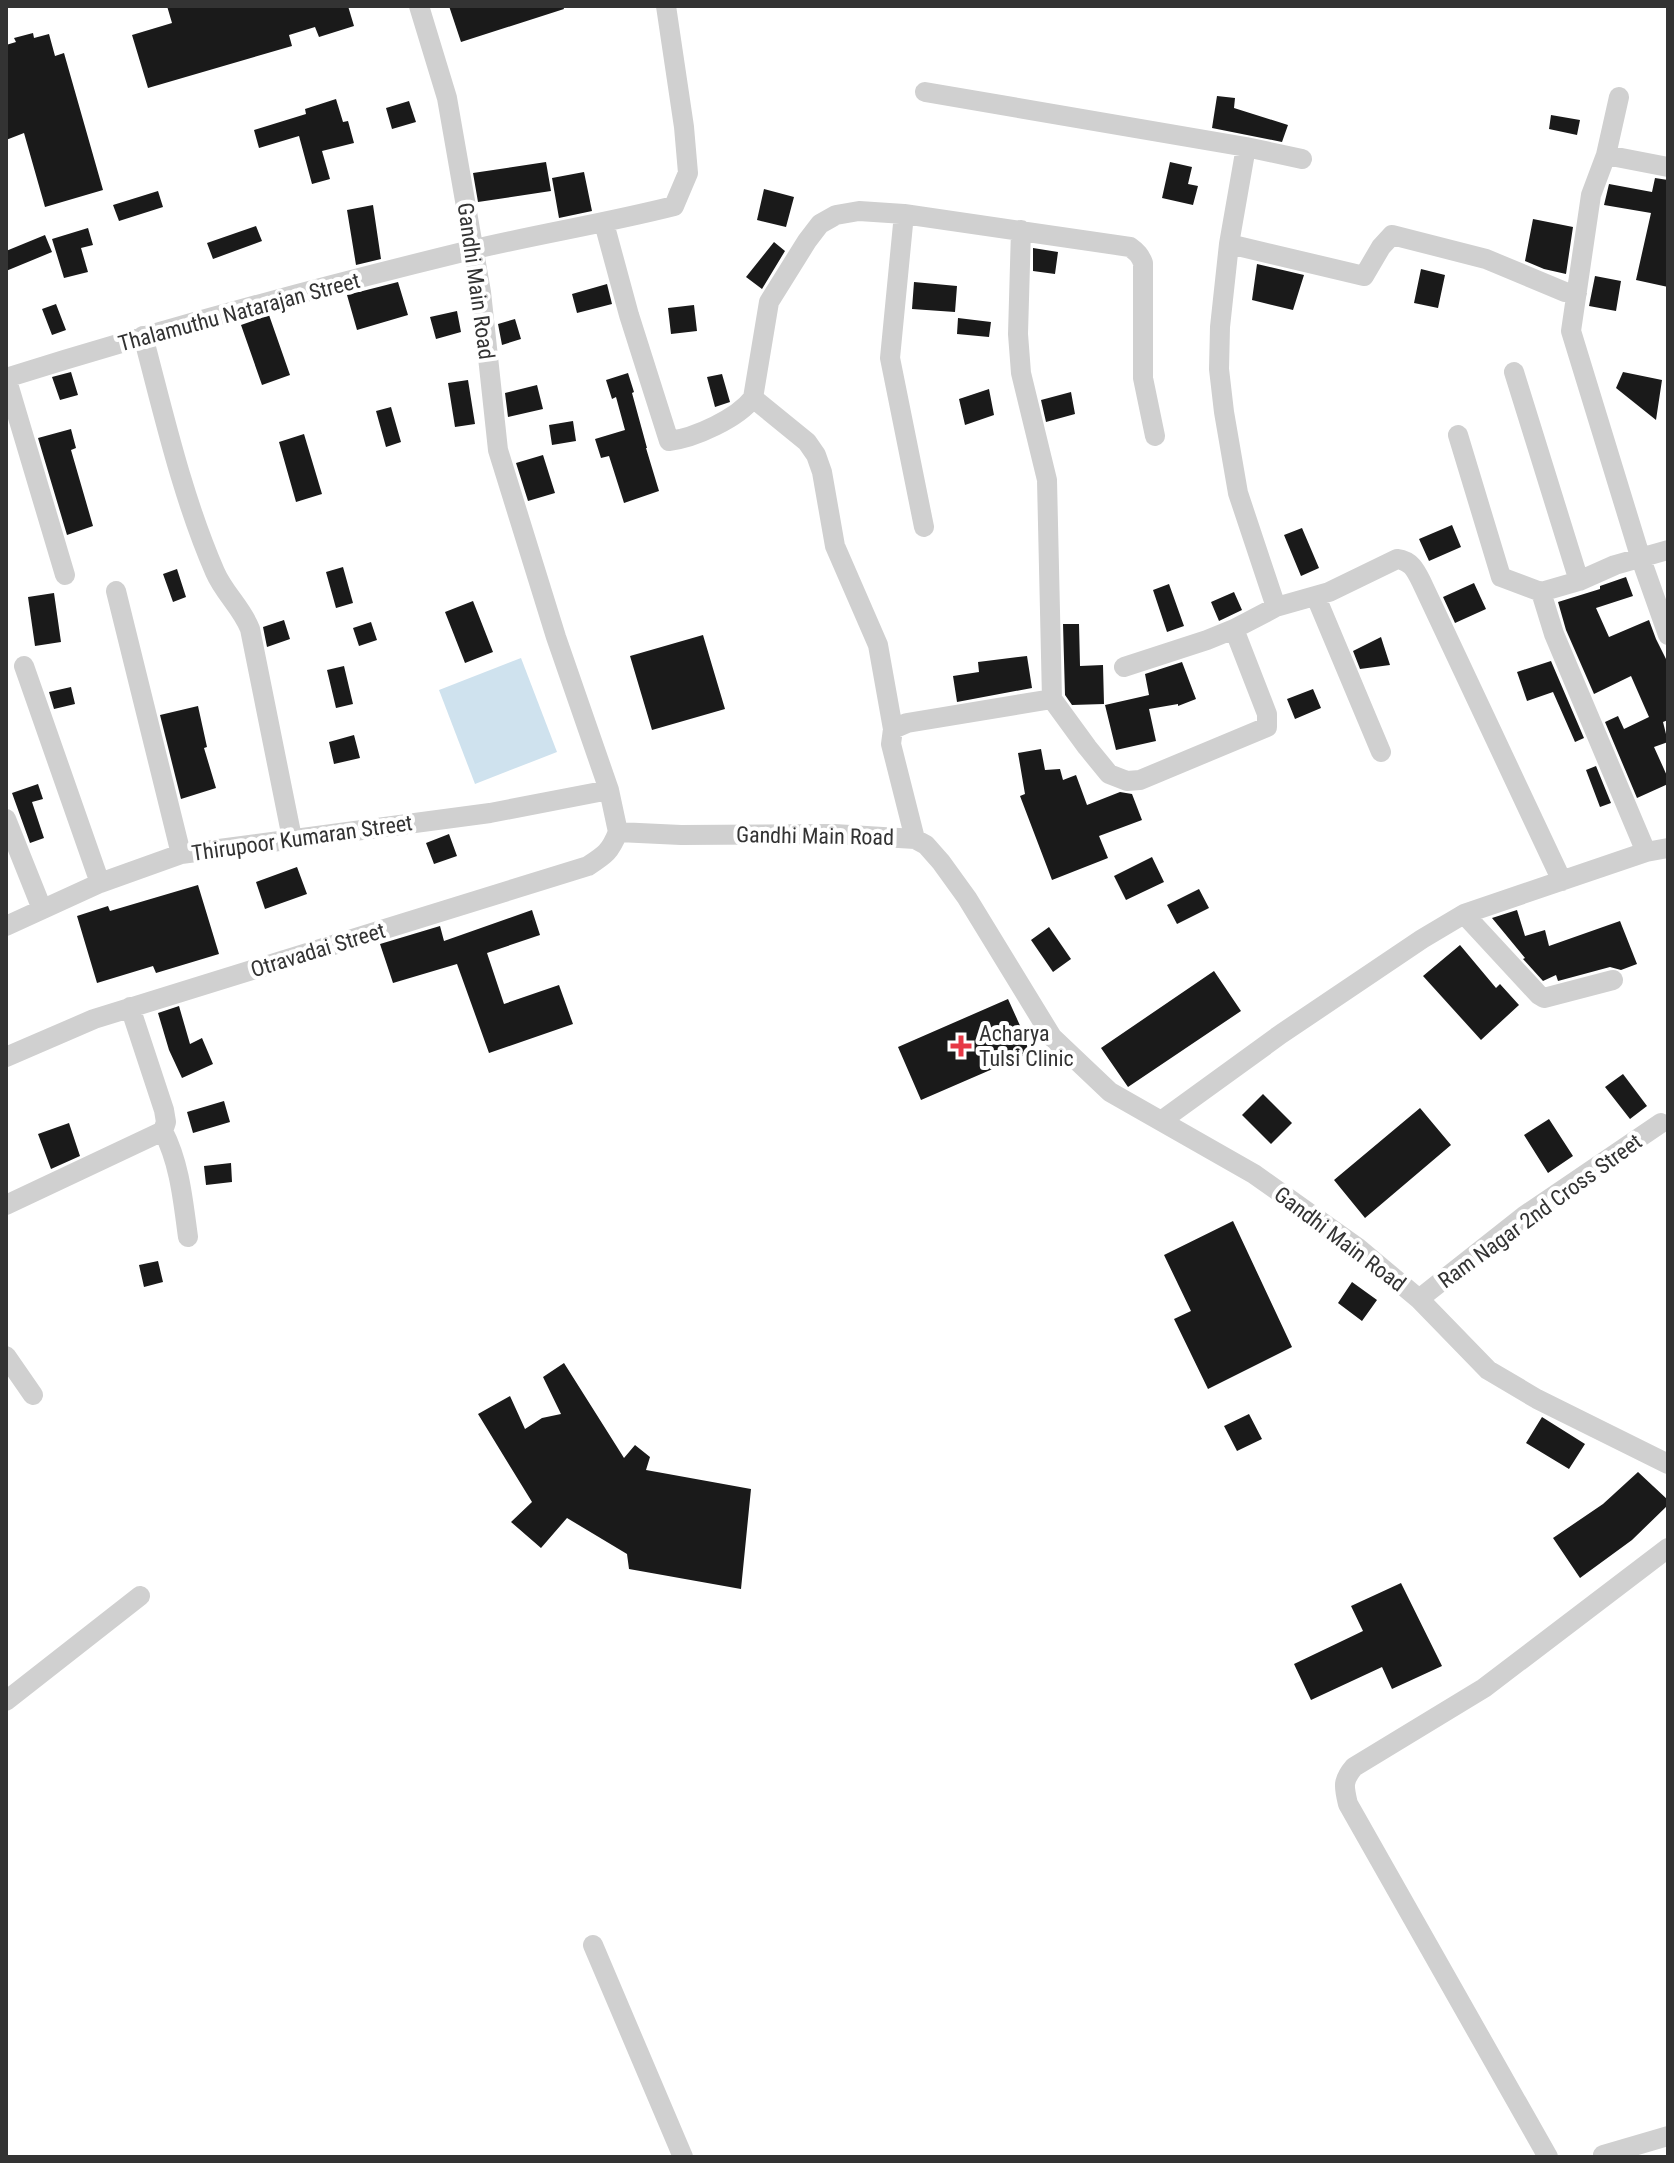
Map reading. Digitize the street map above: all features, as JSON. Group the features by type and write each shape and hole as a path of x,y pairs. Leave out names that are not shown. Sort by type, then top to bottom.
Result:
{"street":[{"name":"Gandhi Main Road","path":"419,6 447,98 481,292 498,450 556,637 609,790 618,832 681,835 834,834 915,839 926,845 967,898 1052,1037 1110,1092 1254,1174 1358,1248 1419,1299 1488,1370 1537,1399 1668,1464"},
{"name":"Thalamuthu Natarajan Street","path":"6,378 143,336 473,250 674,206 688,173 666,6"},
{"path":"925,92 1302,159"},
{"path":"1619,97 1606,155 1591,195 1571,331 1640,556 1668,635"},
{"path":"1246,147 1229,244 1219,369 1238,493 1276,607"},
{"path":"1606,155 1668,167"},
{"path":"604,223 669,441 732,418 747,406 753,398 769,302 820,224 836,215 859,211 904,214 1130,247 1140,255 1143,263 1143,378 1155,436"},
{"path":"904,214 890,358 924,527"},
{"path":"1021,230 1018,334 1021,373 1047,480 1052,699 1109,774 1127,781 1140,780 1267,727 1267,714 1234,629"},
{"path":"1229,244 1364,276 1392,235 1486,259 1565,292 1577,293"},
{"path":"143,336 184,493 216,576 245,615 250,629 292,838"},
{"path":"1514,372 1579,581"},
{"path":"6,378 65,575"},
{"path":"753,398 807,442 816,455 835,546 878,645 893,729 891,744 915,839"},
{"path":"1458,435 1501,577 1541,592 1579,581 1640,556 1668,550"},
{"path":"1124,667 1207,640 1276,607 1316,597 1397,559 1407,560 1414,567 1562,881"},
{"path":"116,591 181,854"},
{"path":"1541,592 1554,634 1646,852"},
{"path":"1316,597 1381,752"},
{"path":"24,666 100,883"},
{"path":"893,729 907,723 1052,699"},
{"name":"Thirupoor Kumaran Street","path":"6,926 100,883 181,854 490,813 609,790"},
{"path":"6,819 42,909"},
{"name":"Otravadai Street","path":"6,1057 130,1007 588,866 606,855 618,832"},
{"path":"1161,1121 1281,1034 1464,914 1646,852 1668,848"},
{"path":"1464,914 1544,998 1613,980"},
{"path":"130,1007 164,1110 166,1122 163,1131 170,1145 182,1191 188,1237"},
{"name":"Ram Nagar 2nd Cross Street","path":"1419,1299 1524,1216 1661,1123"},
{"path":"6,1205 163,1131"},
{"path":"6,1356 33,1395"},
{"path":"1548,2157 1348,1804 1346,1777 1354,1767 1484,1688 1668,1548"},
{"path":"6,1701 140,1596"},
{"path":"593,1945 683,2157"},
{"path":"1603,2155 1668,2136"}],"water":[{"path":"521,658 557,752 475,784 439,690"}],"building":[{"path":"167,6 348,6 354,26 319,37 315,27 289,35 292,46 148,88 132,35 172,23"},
{"path":"449,6 563,6 564,9 461,42"},
{"path":"33,33 34,38 49,34 55,56 64,53 103,190 45,207 24,133 6,140 6,45 16,42 14,38"},
{"path":"1217,96 1235,98 1234,108 1288,125 1282,142 1212,128"},
{"path":"336,99 343,122 348,121 354,143 322,151 330,179 312,184 299,136 259,148 254,130 306,114 305,109"},
{"path":"409,101 416,122 392,129 386,108"},
{"path":"1551,115 1580,120 1577,135 1549,129"},
{"path":"546,162 551,191 478,202 473,173"},
{"path":"1170,162 1192,167 1188,184 1198,186 1193,205 1162,198"},
{"path":"584,172 592,211 559,218 552,178"},
{"path":"1655,178 1668,180 1668,287 1636,280 1651,213 1604,205 1609,184 1652,192"},
{"path":"764,189 794,197 786,227 757,220"},
{"path":"158,191 163,207 119,221 113,205"},
{"path":"373,205 381,259 356,265 347,210"},
{"path":"1533,219 1573,227 1566,274 1525,261"},
{"path":"256,226 262,241 213,259 207,243"},
{"path":"88,228 93,245 81,248 88,272 64,278 52,239"},
{"path":"45,235 52,252 6,271 6,251"},
{"path":"774,242 785,251 762,289 746,277"},
{"path":"1033,248 1058,252 1055,274 1033,271"},
{"path":"1257,264 1304,275 1293,310 1252,300"},
{"path":"1421,269 1445,275 1438,308 1414,303"},
{"path":"1595,276 1621,281 1616,311 1589,306"},
{"path":"398,282 408,315 357,330 347,295"},
{"path":"914,282 957,286 955,312 912,309"},
{"path":"607,284 612,304 577,313 572,294"},
{"path":"56,304 66,330 52,335 42,309"},
{"path":"694,305 697,331 671,334 668,308"},
{"path":"457,311 461,332 436,339 430,317"},
{"path":"269,315 290,375 262,385 241,325"},
{"path":"958,318 991,322 989,337 957,334"},
{"path":"515,319 521,339 502,345 498,324"},
{"path":"71,372 78,395 60,400 52,377"},
{"path":"1623,372 1662,380 1656,420 1616,388"},
{"path":"628,373 659,491 624,503 609,456 601,458 595,439 625,430 616,397 612,399 606,380"},
{"path":"722,374 730,402 715,407 707,377"},
{"path":"468,380 475,424 455,427 448,383"},
{"path":"537,385 543,409 508,417 505,393"},
{"path":"989,389 994,415 965,425 959,399"},
{"path":"1071,392 1075,414 1046,422 1041,400"},
{"path":"391,407 401,442 386,447 376,411"},
{"path":"573,421 576,441 552,445 549,425"},
{"path":"71,429 76,448 71,450 93,526 67,535 38,438"},
{"path":"304,434 322,494 296,502 279,442"},
{"path":"543,455 555,493 528,501 516,463"},
{"path":"1452,525 1461,547 1429,561 1419,539"},
{"path":"1302,528 1319,568 1301,576 1284,535"},
{"path":"343,567 353,603 336,608 326,572"},
{"path":"177,569 186,597 173,602 163,574"},
{"path":"1626,577 1633,596 1596,608 1609,637 1649,620 1668,663 1668,720 1663,722 1668,742 1654,747 1668,784 1637,798 1605,722 1618,716 1624,729 1649,717 1631,676 1594,694 1566,630 1558,602"},
{"path":"1474,583 1486,609 1455,623 1443,597"},
{"path":"1169,584 1184,626 1167,632 1153,590"},
{"path":"1234,592 1242,610 1219,621 1211,602"},
{"path":"54,593 61,642 35,646 28,597"},
{"path":"473,601 493,652 465,663 445,612"},
{"path":"284,620 290,639 267,647 263,627"},
{"path":"371,622 377,640 359,646 353,628"},
{"path":"1063,624 1079,624 1080,666 1103,665 1104,704 1072,705 1065,695"},
{"path":"703,635 725,709 652,730 630,656"},
{"path":"1381,637 1390,665 1360,669 1353,651"},
{"path":"1027,656 1032,688 957,702 953,676 979,672 978,662"},
{"path":"1551,661 1584,738 1575,742 1553,692 1527,701 1517,672"},
{"path":"1182,662 1196,699 1178,706 1149,709 1156,741 1116,750 1105,705 1149,695 1145,674"},
{"path":"344,666 353,704 336,708 327,670"},
{"path":"71,687 75,704 54,709 49,692"},
{"path":"1313,689 1321,708 1295,719 1287,699"},
{"path":"198,706 207,747 204,748 216,788 181,799 160,715"},
{"path":"354,735 360,758 334,764 329,742"},
{"path":"1041,749 1045,770 1060,769 1063,780 1076,775 1087,805 1120,792 1132,794 1142,820 1099,836 1108,858 1052,880 1020,796 1025,794 1018,753"},
{"path":"1596,766 1611,803 1600,807 1586,770"},
{"path":"38,784 43,799 32,802 44,838 30,843 12,793"},
{"path":"449,834 457,856 434,864 426,843"},
{"path":"1152,857 1164,882 1126,900 1114,876"},
{"path":"297,867 307,894 265,909 256,882"},
{"path":"198,885 219,954 156,973 153,966 97,983 77,916 108,906 110,911"},
{"path":"1199,889 1209,908 1177,924 1167,905"},
{"path":"532,910 540,935 487,953 504,1004 559,985 573,1024 489,1053 457,964 393,983 380,944 440,926 444,941"},
{"path":"1517,910 1525,936 1545,930 1549,946 1620,921 1637,964 1621,970 1610,967 1558,981 1556,975 1543,981 1492,918"},
{"path":"1049,927 1071,959 1053,972 1031,940"},
{"path":"1460,945 1496,988 1500,984 1519,1005 1481,1040 1423,976"},
{"path":"1214,971 1241,1011 1128,1087 1101,1048"},
{"path":"1008,999 1032,1052 921,1100 898,1047"},
{"path":"179,1006 190,1044 202,1038 213,1064 182,1078 169,1050 158,1013"},
{"path":"1623,1074 1647,1106 1630,1119 1605,1087"},
{"path":"1263,1094 1292,1123 1271,1144 1242,1115"},
{"path":"224,1101 230,1122 193,1133 187,1112"},
{"path":"1420,1108 1451,1145 1365,1218 1334,1180"},
{"path":"1549,1119 1573,1156 1548,1173 1524,1135"},
{"path":"69,1123 80,1156 51,1169 38,1134"},
{"path":"231,1163 232,1182 206,1185 204,1166"},
{"path":"1233,1221 1292,1347 1208,1389 1174,1319 1191,1311 1164,1255"},
{"path":"158,1261 163,1282 144,1287 139,1265"},
{"path":"1352,1282 1377,1300 1362,1321 1338,1303"},
{"path":"564,1363 624,1458 635,1445 650,1457 646,1470 751,1489 741,1589 629,1569 627,1554 567,1518 541,1548 511,1522 532,1502 478,1414 510,1396 525,1429 542,1418 561,1414 543,1377"},
{"path":"1249,1414 1262,1439 1237,1451 1224,1426"},
{"path":"1542,1417 1585,1444 1569,1469 1526,1443"},
{"path":"1638,1472 1668,1500 1668,1505 1632,1540 1580,1578 1553,1538 1603,1504"},
{"path":"1401,1583 1442,1666 1392,1689 1382,1667 1311,1700 1294,1664 1363,1631 1351,1606"}],"place":[{"name":"Acharya Tulsi Clinic","path":"961,1046"}]}
